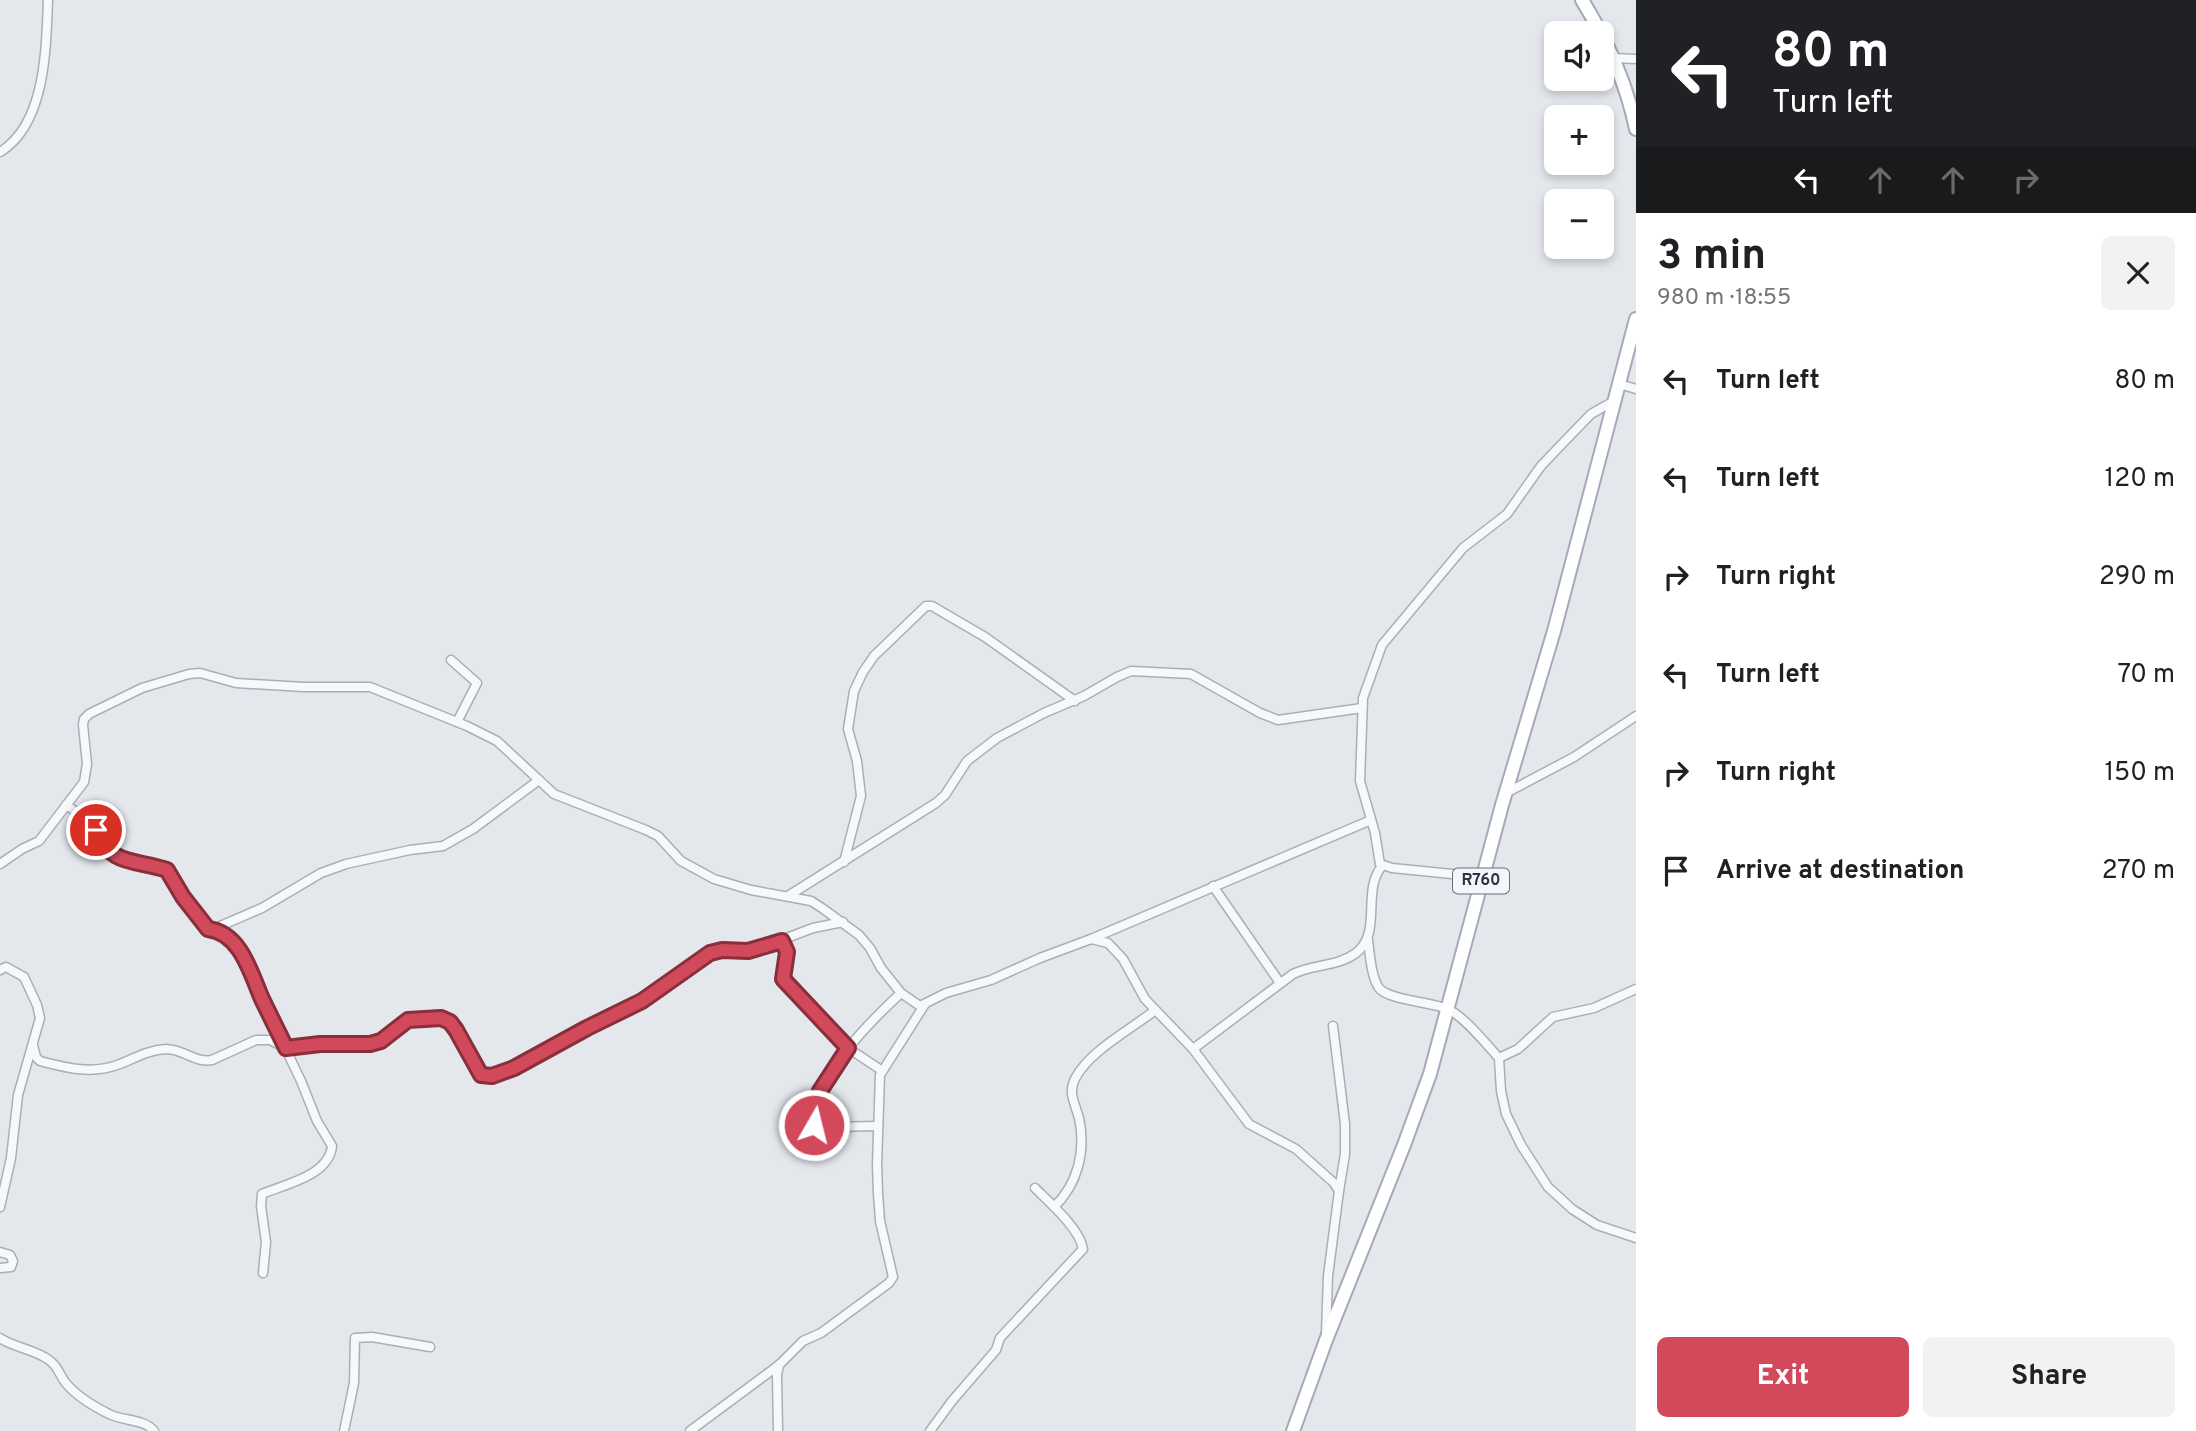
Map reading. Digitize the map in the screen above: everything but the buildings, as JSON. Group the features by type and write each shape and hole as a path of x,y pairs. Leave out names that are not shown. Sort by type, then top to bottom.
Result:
{"main road":[{"path":"1582,0 1594,21"},
{"path":"1614,58 1636,128"},
{"name":"R760","path":"1293,1431 1430,1074 1482,877 1554,631 1636,319"}],"street":[{"path":"0,152 15,142 31,115 45,56 48,0"},
{"path":"1614,58 1636,59"},
{"path":"1619,384 1636,389"},
{"path":"1382,866 1376,833 1360,781 1362,708 1376,659 1388,635 1463,548 1507,514 1541,466 1584,420 1597,409 1614,401"},
{"path":"844,862 861,796 857,761 848,729 855,691 874,656 926,606 932,606 985,638 1075,701"},
{"path":"451,660 477,683 457,722"},
{"path":"788,896 936,803 945,795 967,761 997,738 1044,713 1075,701 1125,673 1137,670 1191,674 1260,713 1278,720 1362,708"},
{"path":"0,864 39,841 84,782 87,764 84,719 97,708 128,694 189,674 200,673 236,683 370,687 497,741 554,794 658,836 681,861 705,874 751,890 811,901 859,935 901,993 916,1004 925,1004"},
{"path":"1506,793 1574,757 1636,716"},
{"path":"214,930 262,908 321,873 346,864 443,846 458,839 539,780"},
{"path":"66,805 90,821 101,843 111,854 167,870 183,897 208,929 230,939 248,963 317,1121 332,1146 328,1160 315,1171 262,1194 266,1242 263,1273"},
{"path":"690,1431 779,1365 803,1341 821,1333 889,1283 893,1277 880,1221 877,1166 881,1070 925,1004 937,997 991,980 1091,939 1371,820"},
{"path":"1382,866 1482,877"},
{"path":"1382,866 1373,885 1368,940 1378,986 1384,993 1447,1009 1460,1017 1499,1058 1501,1091 1506,1114 1521,1145 1548,1187 1572,1209 1597,1225 1636,1238"},
{"path":"1213,886 1280,982"},
{"path":"33,1045 40,1060 76,1070 107,1068 146,1052 162,1049 172,1049 205,1062 256,1040 270,1040 286,1048 320,1044 370,1044 381,1041 408,1020 441,1018 450,1022 456,1030 481,1075 492,1076 514,1068 642,1001 710,953 722,950 748,951 813,928 844,922"},
{"path":"1091,939 1108,943 1116,950 1144,999 1193,1049 1249,1124 1296,1149 1334,1183 1339,1191"},
{"path":"1193,1049 1280,982 1300,970 1346,958 1368,940"},
{"path":"782,941 787,952 783,979 848,1048 881,1070"},
{"path":"0,970 6,967 22,974 34,997 40,1018 18,1095 11,1158 0,1207"},
{"path":"1499,1058 1518,1049 1553,1017 1594,1008 1636,989"},
{"path":"878,1126 829,1127 810,1123 820,1091 848,1048 868,1023 901,993"},
{"path":"1054,1208 1069,1192 1079,1162 1079,1122 1072,1100 1077,1075 1104,1048 1154,1011"},
{"path":"1326,1340 1328,1276 1345,1154 1345,1124 1334,1026"},
{"path":"26,1069 36,1066 40,1060"},
{"path":"930,1431 996,1350 1000,1338 1082,1252 1081,1241 1035,1188"},
{"path":"0,1252 10,1255 13,1261 11,1267 0,1268"},
{"path":"344,1431 354,1383 355,1338 372,1337 430,1347"},
{"path":"0,1338 49,1360 73,1391 108,1413 147,1425 154,1431"},
{"path":"778,1431 779,1365"}],"route":[{"path":"96,830 101,843 111,854 147,867 167,870 183,897 208,929 230,939 248,963 286,1048 320,1044 370,1044 381,1041 408,1020 441,1018 450,1022 456,1030 478,1072 484,1077 492,1076 514,1068 642,1001 710,953 722,950 748,951 782,941 787,952 783,979 848,1048 814,1104 810,1123 814,1125"}]}
